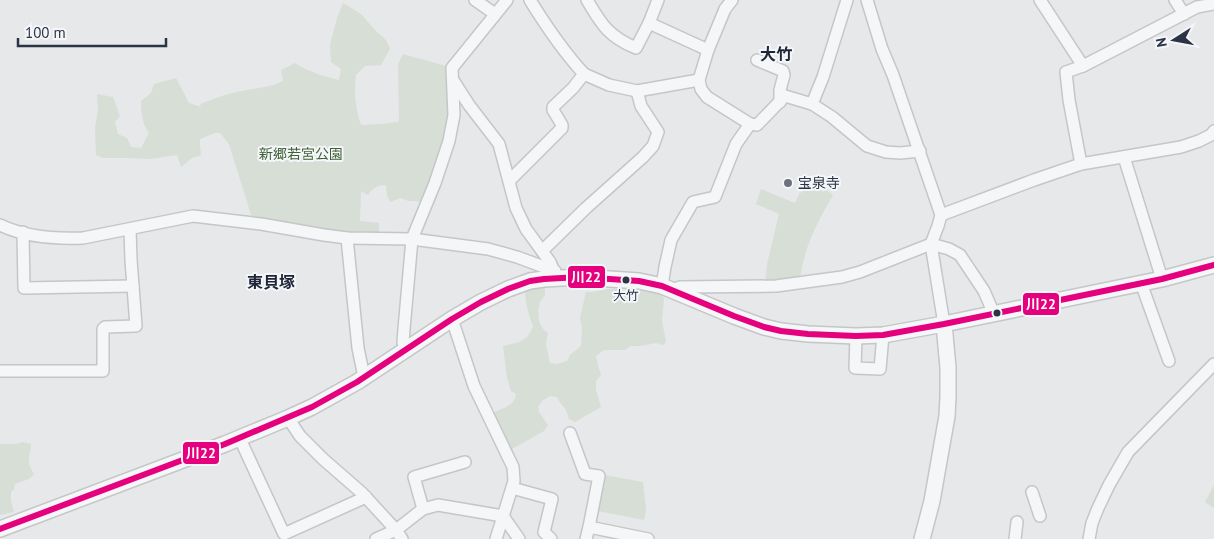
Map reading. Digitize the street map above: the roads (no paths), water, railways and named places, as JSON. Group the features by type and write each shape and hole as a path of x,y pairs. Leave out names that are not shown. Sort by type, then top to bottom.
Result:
{"street":[{"path":"476,0 495,14"},
{"path":"405,350 403,342 412,239 450,141 454,115 452,68 507,0"},
{"path":"530,0 546,27 584,74 609,85 637,91 699,80"},
{"path":"587,0 600,22 616,38 636,48 658,0"},
{"path":"732,0 726,9 708,50 699,80 701,89 708,97 750,124 756,125 785,96 812,104 832,117 867,146 886,152 920,151"},
{"path":"812,104 823,76 846,0"},
{"path":"867,0 941,215 931,244 944,324 948,374 947,416 932,501 922,539"},
{"path":"1040,0 1083,66"},
{"path":"1175,0 1184,14"},
{"path":"1081,164 1069,100 1066,72 1083,66 1208,3"},
{"path":"648,23 708,50"},
{"path":"757,60 783,71 780,102"},
{"path":"510,180 562,128 553,107 573,88 584,74"},
{"path":"453,79 499,144 516,208 526,229 556,274"},
{"path":"542,251 653,146 658,132 641,106 637,91"},
{"path":"667,288 665,267 672,240 693,202 715,197 736,144 750,124"},
{"path":"941,215 1081,164 1181,146 1199,141 1211,135 1214,131"},
{"path":"1124,157 1162,278"},
{"path":"0,225 10,230 48,238 83,238 194,216 261,224 347,238 412,239 488,249 517,257 556,274 639,281 667,288 734,316 781,331 856,336 883,335 944,324 1141,283 1214,265"},
{"path":"0,371 103,371 103,329 106,327 136,326 130,229"},
{"path":"23,232 24,288 133,286"},
{"path":"347,238 358,348 364,377"},
{"path":"667,288 776,286 842,277 860,272 931,244 949,249 960,255 984,291 994,314"},
{"path":"0,530 240,439 288,418 364,377 481,302 508,289 556,274"},
{"path":"1141,283 1169,361"},
{"path":"452,319 474,386 513,467 514,481 496,539"},
{"path":"856,336 855,368 880,369 883,335"},
{"path":"1089,539 1092,523 1098,508 1128,452 1214,364"},
{"path":"288,418 300,436 366,497 399,534"},
{"path":"570,433 585,474 599,476 586,539"},
{"path":"240,439 284,534 366,497"},
{"path":"423,509 414,477 465,462"},
{"path":"512,488 552,499 544,532 551,539"},
{"path":"1032,492 1040,516"},
{"path":"376,539 399,534 423,509 438,505 503,516 519,539"},
{"path":"1015,539 1017,522"},
{"path":"589,527 648,539"}],"place":[{"name":"宝泉寺","path":"788,183"},
{"name":"大竹","path":"626,280"}],"district":[{"name":"大竹","path":"776,54"},
{"name":"東貝塚","path":"271,282"}],"park label":[{"name":"新郷若宮公園","path":"301,154"}]}
